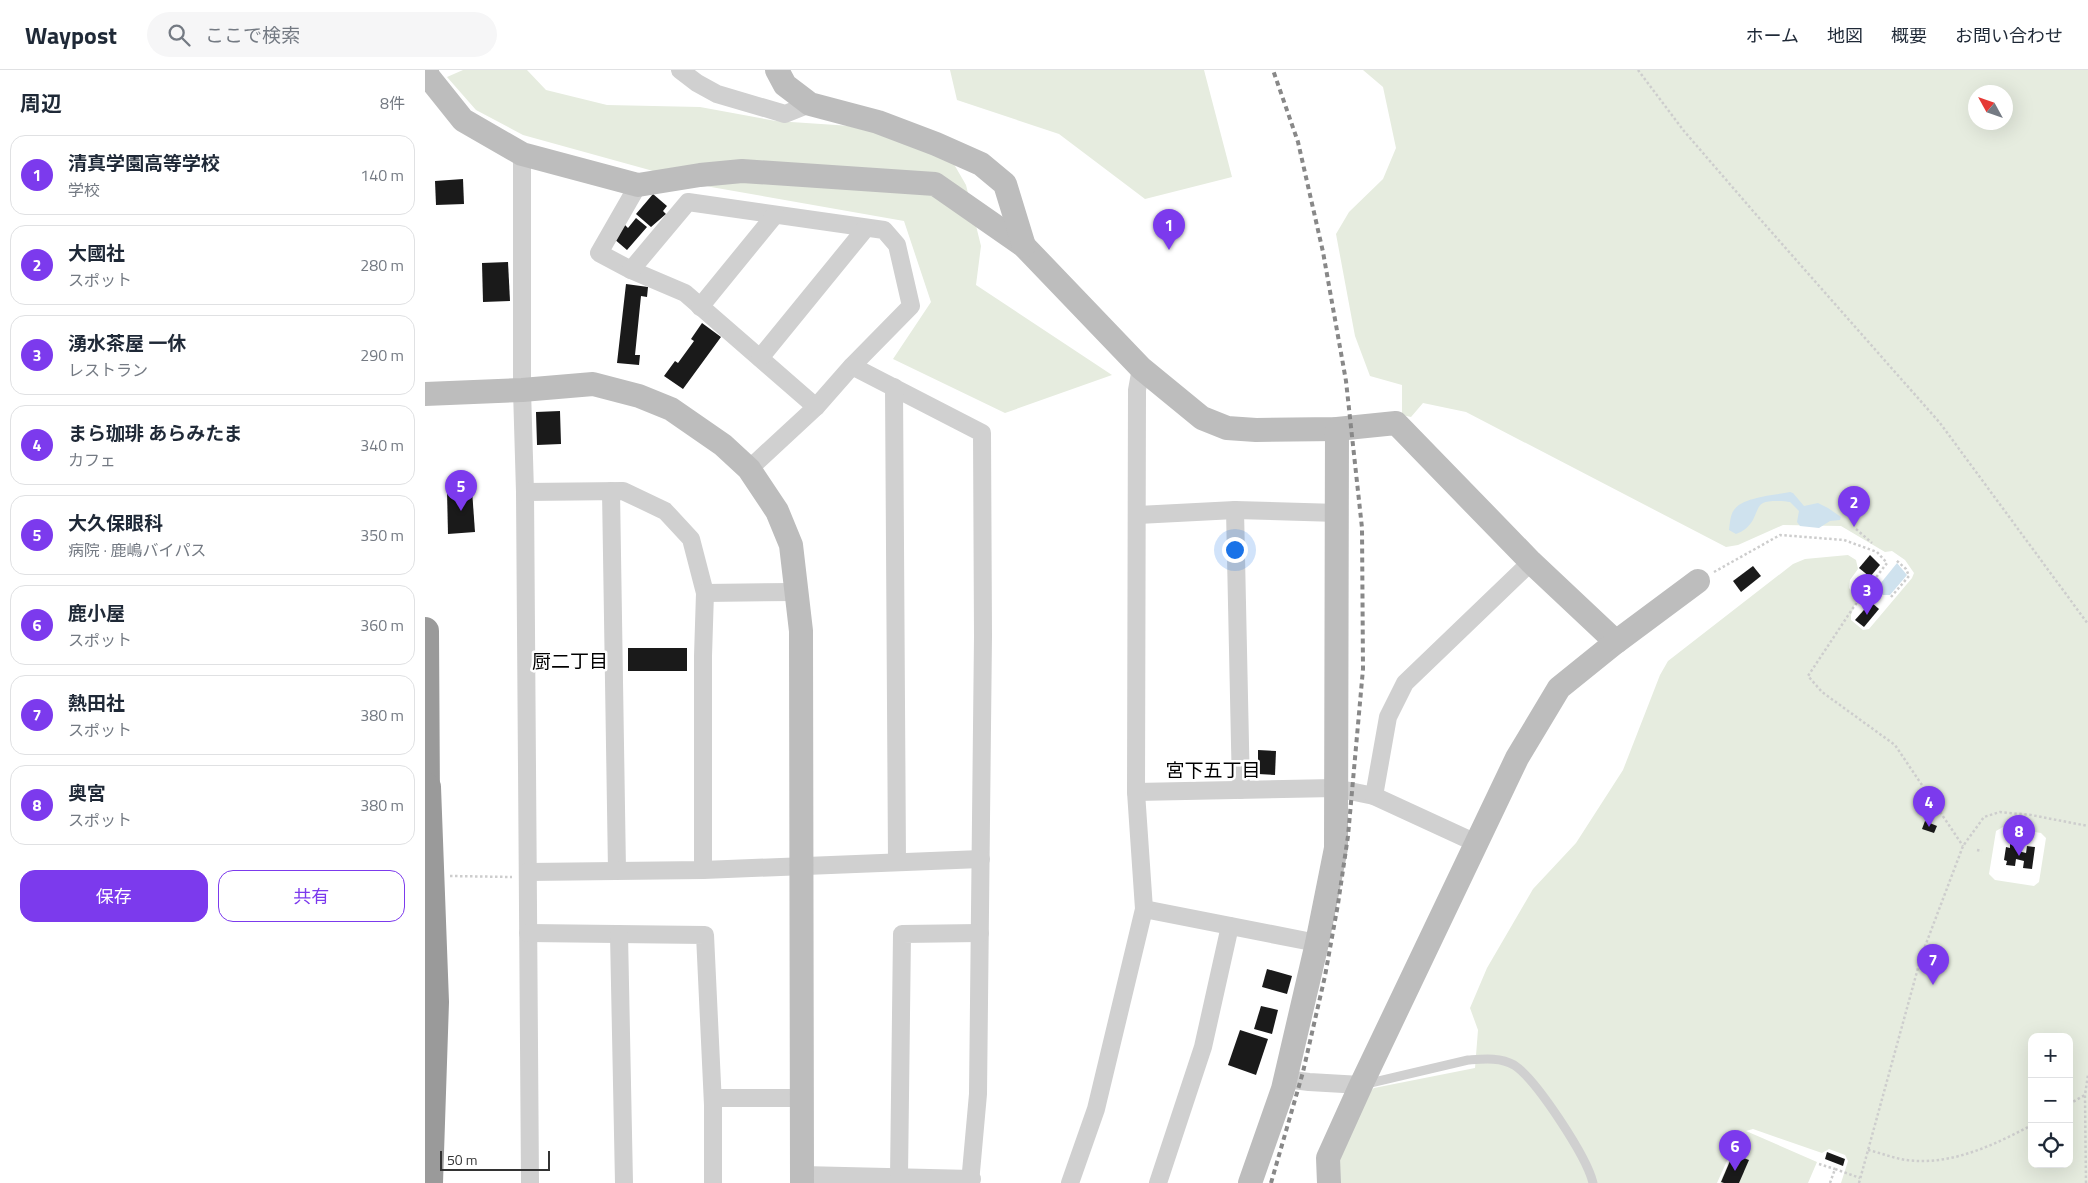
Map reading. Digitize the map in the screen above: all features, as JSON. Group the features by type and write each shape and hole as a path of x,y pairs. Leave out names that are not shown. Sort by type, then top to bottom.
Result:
{"highway":[{"path":"425,631 427,870 435,1002 429,1183"}],"street":[{"path":"427,70 427,75 463,120 522,154 638,185 699,175 742,171 935,184 1024,246 1141,368 1201,418 1227,428 1256,430 1337,429 1396,423 1531,562 1616,642"},
{"path":"680,70 697,83 717,94 785,114 809,104"},
{"path":"777,70 785,85 809,104 878,122 936,144 981,164 1005,184 1024,246"},
{"path":"522,154 522,390 525,492 531,1183"},
{"path":"638,185 599,253 631,270 685,293 817,407"},
{"path":"631,270 688,202 884,230 897,245 911,306 852,366 817,407 749,469"},
{"path":"699,307 775,215"},
{"path":"760,358 866,228"},
{"path":"425,394 522,390 593,384 639,396 671,409 723,445 749,469 777,511 791,545 801,632 802,1179 899,1177 971,1181 978,1094 981,859 982,433 852,366"},
{"path":"1070,1183 1096,1109 1144,909 1136,792 1137,390 1141,368"},
{"path":"894,387 897,862"},
{"path":"1250,1183 1285,1079 1317,943 1336,848 1337,429"},
{"path":"611,491 617,871"},
{"path":"525,492 623,491 665,511 691,539 705,593 703,656 703,870"},
{"path":"1138,515 1235,510 1338,513"},
{"path":"1235,510 1241,790"},
{"path":"1374,796 1388,717 1405,682 1531,562"},
{"path":"1329,1183 1328,1158 1361,1085 1517,758 1559,688 1616,642 1698,582"},
{"path":"705,593 797,592"},
{"path":"1136,792 1335,788 1374,796 1476,843"},
{"path":"528,874 703,870 981,859"},
{"path":"1144,909 1317,943"},
{"path":"1158,1183 1203,1047 1230,926"},
{"path":"899,1177 902,934 980,932"},
{"path":"528,933 705,935 713,1098 713,1183"},
{"path":"619,934 624,1183"},
{"path":"1285,1079 1361,1085"},
{"path":"713,1098 802,1098"}],"lane":[{"path":"1361,1085 1469,1060 1485,1058 1514,1065 1531,1081 1577,1149 1593,1183"}],"path":[{"path":"1638,70 1684,130 1753,211 1940,423 2088,624"},
{"path":"1857,529 1872,543"},
{"path":"1698,582 1780,535 1845,540 1877,552 1887,563 1853,608 1808,676 1822,692 1895,745 1963,846"},
{"path":"1891,597 1909,576 1896,560"},
{"path":"1859,1183 1921,957 1963,846 1984,818 1999,812 2031,814 2088,826"},
{"path":"1977,850 1983,851"},
{"path":"427,870 528,874"},
{"path":"2087,1183 2085,1096 2088,1075"},
{"path":"2073,1102 2085,1096"},
{"path":"1868,1150 1905,1160 1927,1161 1981,1150 2028,1126"},
{"path":"1819,1164 1860,1178"},
{"path":"1830,1183 1835,1169"}],"shaded area":[{"path":"463,70 527,70 546,90 607,105 700,107 776,121 926,131 940,140 966,185 981,246 976,285 1112,375 1005,413 893,359 931,302 904,221 711,187 523,135 476,110 447,77"},
{"path":"950,70 1204,70 1232,177 1145,199 1059,134 957,100"},
{"path":"1363,70 2088,70 2088,1183 1841,1183 1848,1161 1845,1155 1829,1149 1822,1153 1753,1129 1746,1131 1817,1162 1808,1183 1720,1183 1741,1133 1717,1183 1337,1183 1335,1159 1366,1095 1374,1088 1475,1068 1478,1030 1470,1008 1487,968 1533,889 1576,843 1623,770 1660,675 1668,661 1793,564 1805,559 1848,555 1856,560 1858,569 1850,580 1849,588 1857,598 1851,620 1863,630 1869,629 1912,578 1914,573 1905,560 1892,551 1885,552 1841,526 1783,525 1738,545 1726,547 1466,412 1423,403 1411,417 1402,415 1402,385 1370,376 1355,336 1336,234 1349,212 1383,179 1396,148 1383,87","holes":["2003,827 2041,833 2046,838 2039,882 2034,886 1995,880 1989,874 1996,831"]}],"water":[{"path":"1790,492 1804,506 1818,503 1841,517 1840,520 1830,521 1819,528 1800,526 1797,522 1799,511 1790,502 1773,501 1760,505 1752,522 1743,531 1736,534 1729,530 1734,510 1744,502"},
{"path":"1897,563 1907,575 1890,595 1883,595 1876,589"}],"building":[{"path":"463,179 464,204 436,205 435,181"},
{"path":"653,194 667,206 663,211 666,214 651,227 636,214"},
{"path":"636,218 647,227 627,250 613,238 625,225 628,228"},
{"path":"508,262 510,301 483,302 482,263"},
{"path":"626,284 648,287 647,297 641,296 635,355 640,355 639,365 617,363"},
{"path":"702,323 721,337 683,389 664,376 675,361 678,363 694,341 691,339"},
{"path":"560,411 561,444 537,445 536,412"},
{"path":"472,490 475,532 448,534 447,491"},
{"path":"1870,555 1880,565 1870,577 1859,568"},
{"path":"1753,566 1761,576 1741,592 1733,581"},
{"path":"1871,602 1879,609 1864,627 1855,620"},
{"path":"628,648 687,648 687,671 628,671"},
{"path":"1258,750 1276,751 1275,775 1258,774"},
{"path":"1925,821 1937,826 1934,833 1922,829"},
{"path":"2010,843 2019,844 2018,851 2026,853 2027,846 2035,847 2032,869 2023,868 2024,861 2016,859 2015,866 2006,865 2007,861 2004,860 2006,847 2010,848"},
{"path":"1267,969 1292,976 1287,994 1262,987"},
{"path":"1261,1006 1278,1010 1272,1034 1254,1029"},
{"path":"1240,1030 1268,1039 1256,1075 1228,1065"},
{"path":"1827,1152 1845,1159 1843,1166 1825,1159"},
{"path":"1733,1154 1749,1160 1739,1183 1721,1182"}],"railway":[{"path":"1271,1183 1303,1072 1325,976 1338,904 1348,836 1363,669 1362,528 1346,381 1323,252 1298,142 1273,70"}],"place":[{"name":"清真学園高等学校","path":"1169,250"},
{"name":"大久保眼科","path":"461,511"},
{"name":"大國社","path":"1854,527"},
{"name":"湧水茶屋 一休","path":"1867,615"},
{"name":"まら珈琲 あらみたま","path":"1929,827"},
{"name":"奥宮","path":"2019,856"},
{"name":"熱田社","path":"1933,985"},
{"name":"鹿小屋","path":"1735,1171"}],"district":[{"name":"厨二丁目","path":"570,660"},
{"name":"宮下五丁目","path":"1213,769"}]}
